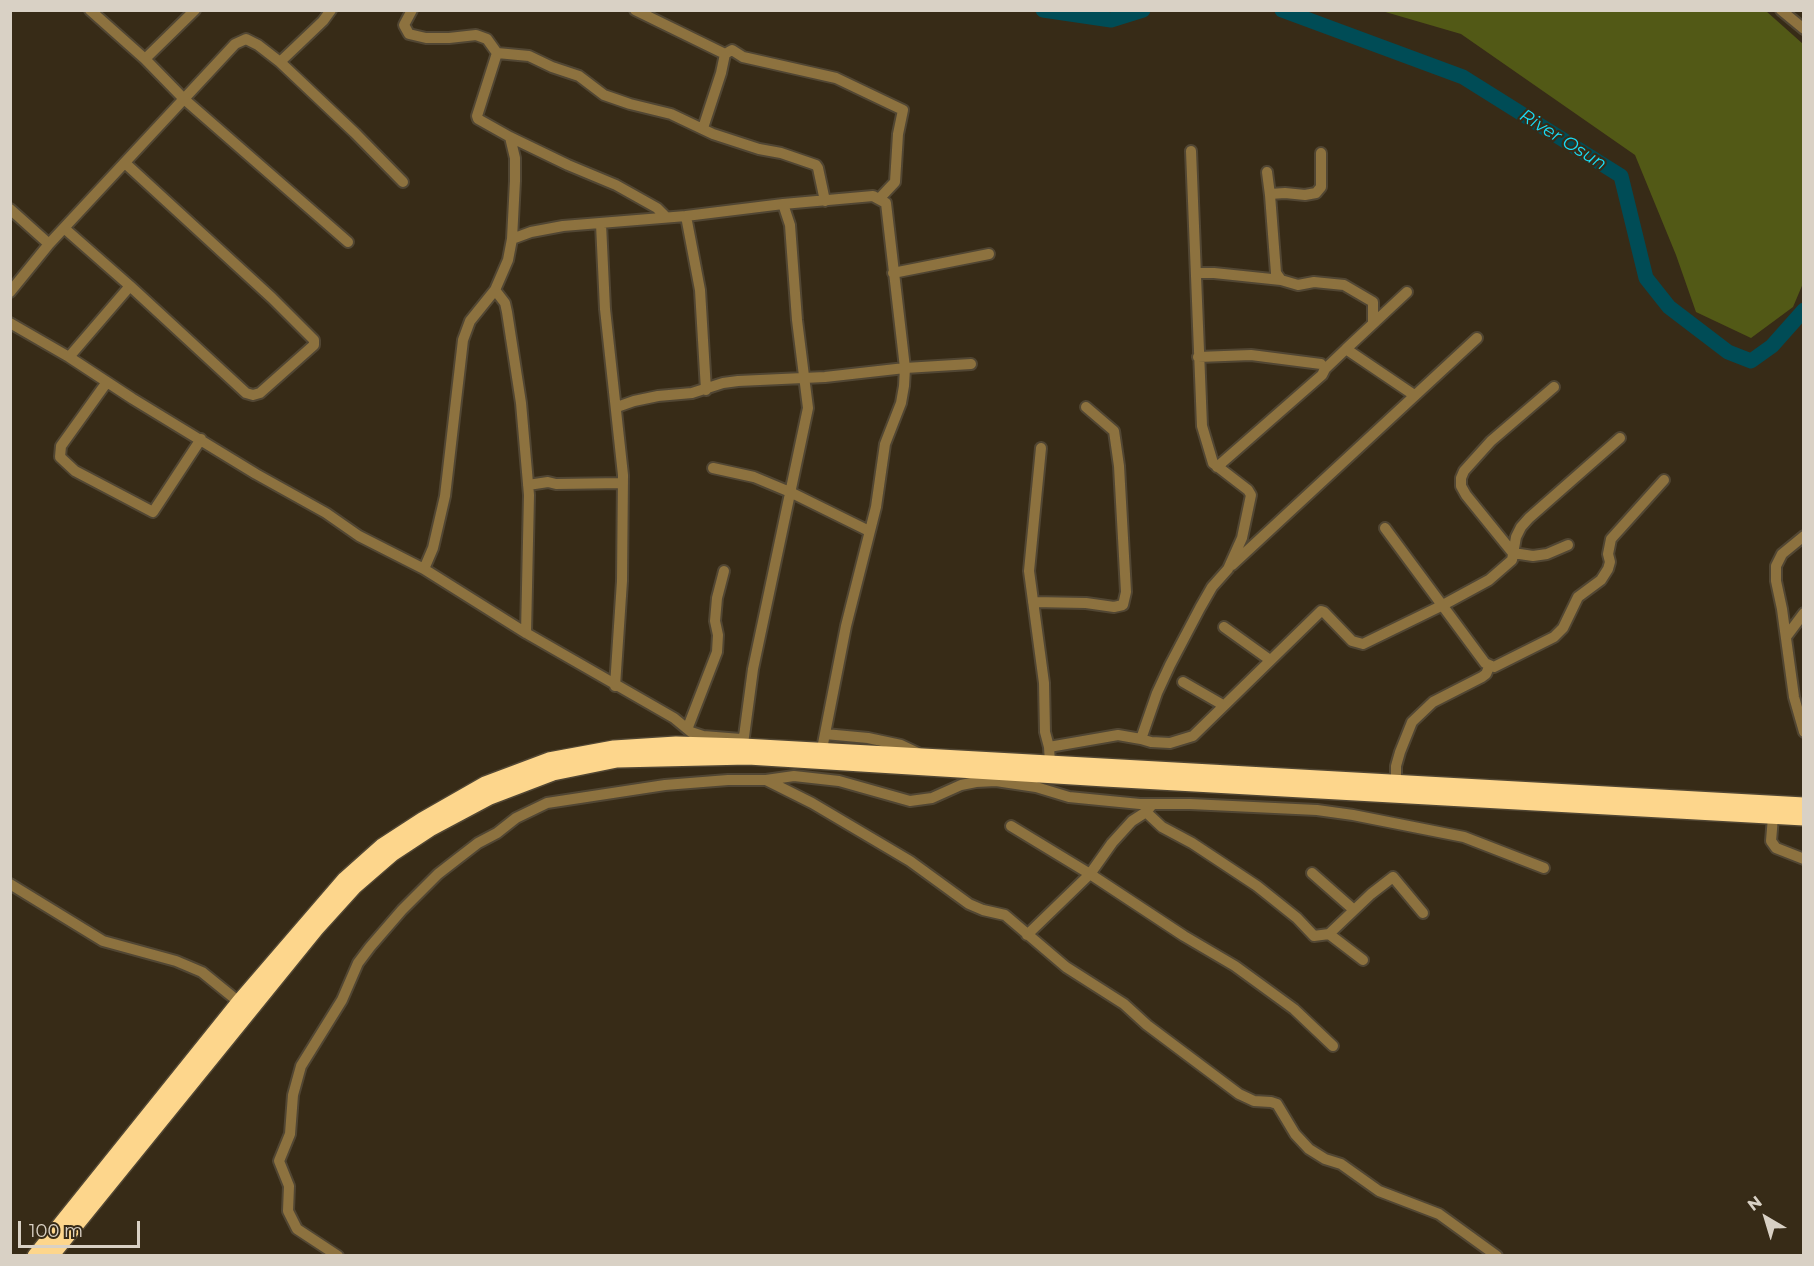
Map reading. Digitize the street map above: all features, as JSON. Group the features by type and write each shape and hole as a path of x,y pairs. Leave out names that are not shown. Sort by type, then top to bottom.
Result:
{"highway":[{"path":"35,1256 239,1002 345,879 382,846 422,819 485,784 549,760 614,748 676,744 823,741 1051,777 1396,783 1803,805"},
{"path":"51,1256 316,929 355,886 393,854 430,829 490,797 553,774 617,760 748,757 1051,777 1803,818"}],"street":[{"path":"90,10 184,99 348,243"},
{"path":"144,59 195,10"},
{"path":"279,62 323,21 330,10"},
{"path":"412,10 404,25 409,34 426,38 476,35 487,39 497,53 529,56 579,76 604,95 671,114 713,134 816,165 825,201"},
{"path":"635,10 725,54"},
{"path":"1781,10 1803,29"},
{"path":"10,292 49,244 240,40 246,39 258,45 279,62 355,133 403,182"},
{"path":"703,128 725,54 732,50 743,57 836,78 903,110 898,134 895,182 879,199"},
{"path":"497,53 477,116 481,122 616,185 657,208 666,217"},
{"path":"424,569 433,548 445,496 463,340 470,321 495,290 508,260 512,239 515,158 510,137"},
{"path":"1191,151 1202,426 1210,458 1251,495 1242,538 1228,569"},
{"path":"1270,194 1316,194 1321,187 1321,153"},
{"path":"64,228 246,393 253,395 260,393 315,342 272,298 125,163"},
{"path":"1266,172 1270,194 1276,273 1281,280"},
{"path":"512,239 531,232 563,226 686,216 783,204 873,196 886,203 905,368 900,403 885,444 876,507 843,637 823,741"},
{"path":"10,323 69,357 256,474 326,513 359,536 424,569 526,633 698,735 742,743 755,658 808,408 797,320 790,225 783,204"},
{"path":"10,209 49,244"},
{"path":"686,216 700,290 706,390"},
{"path":"513,217 531,232"},
{"path":"601,224 605,309 623,483 622,581 615,686"},
{"path":"893,273 989,254"},
{"path":"1196,273 1281,280 1298,285 1314,282 1344,285 1373,303 1373,322"},
{"path":"69,357 130,286"},
{"path":"495,290 505,303 521,402 528,485 526,633"},
{"path":"1218,467 1322,375 1325,369 1373,322 1407,292"},
{"path":"1141,739 1157,693 1170,665 1212,587 1252,546 1477,338"},
{"path":"1346,349 1414,395"},
{"path":"1198,357 1251,355 1321,364 1325,369"},
{"path":"616,407 634,401 692,393 723,383 738,381 825,377 905,368 971,364"},
{"path":"107,381 61,446 60,457 75,471 153,512 201,439"},
{"path":"1554,387 1491,441 1464,471 1461,486 1513,553 1533,556 1547,554 1568,545"},
{"path":"1033,602 1086,603 1114,607 1123,604 1126,580 1119,466 1114,431 1086,407"},
{"path":"1049,747 1118,735 1161,743 1183,741 1193,736 1321,611 1352,641 1363,644 1443,605 1489,580 1508,564 1512,560 1521,527 1529,518 1620,438"},
{"path":"1041,448 1029,571 1044,683 1045,732 1049,747 1051,777 1069,797 1149,808 1317,810 1386,820 1464,837 1544,868"},
{"path":"713,468 754,477 869,531"},
{"path":"1489,667 1494,667 1554,637 1563,628 1578,597 1601,580 1608,569 1611,539 1664,480"},
{"path":"528,485 548,482 556,484 623,483"},
{"path":"1385,528 1489,667"},
{"path":"1803,536 1782,554 1776,566 1776,581 1794,697 1803,732"},
{"path":"1242,538 1252,546"},
{"path":"688,727 717,652 718,635 715,621 717,598 724,571"},
{"path":"1782,609 1803,611 1786,637"},
{"path":"1224,627 1270,660"},
{"path":"1396,783 1396,766 1412,722 1433,702 1482,677 1489,667"},
{"path":"1183,682 1223,705"},
{"path":"338,1256 297,1229 288,1210 290,1186 279,1161 290,1134 293,1095 301,1066 342,1000 358,963 369,947 438,874 478,843 497,833 516,818 547,803 664,785 728,780 766,780 794,776 838,781 910,801 932,798 961,785 976,782 1051,777"},
{"path":"766,780 812,803 910,861 969,904 1005,915 1066,967 1124,1004 1147,1025 1239,1094 1254,1101 1277,1104 1295,1134 1309,1149 1325,1159 1341,1164 1379,1191 1440,1214 1497,1256"},
{"path":"1027,935 1090,874 1112,843 1132,821 1149,808"},
{"path":"1149,808 1162,827 1192,843 1257,886 1297,918 1314,936 1329,934 1353,910 1393,877 1423,913"},
{"path":"1773,817 1771,841 1776,848 1803,859"},
{"path":"1011,826 1235,966 1294,1009 1333,1046"},
{"path":"1312,873 1353,910"},
{"path":"10,884 103,941 176,961 202,972 239,1002"},
{"path":"1329,934 1364,960"}],"green space":[{"path":"1382,11 1766,11 1803,44 1804,281 1793,307 1751,338 1696,312 1676,255 1635,155 1461,34"}],"waterway":[{"name":"River Osun","path":"1043,10 1111,20 1143,10"},
{"name":"River Osun","path":"1282,10 1463,77 1621,176 1646,278 1669,307 1728,352 1751,361 1772,346 1804,310"}]}
